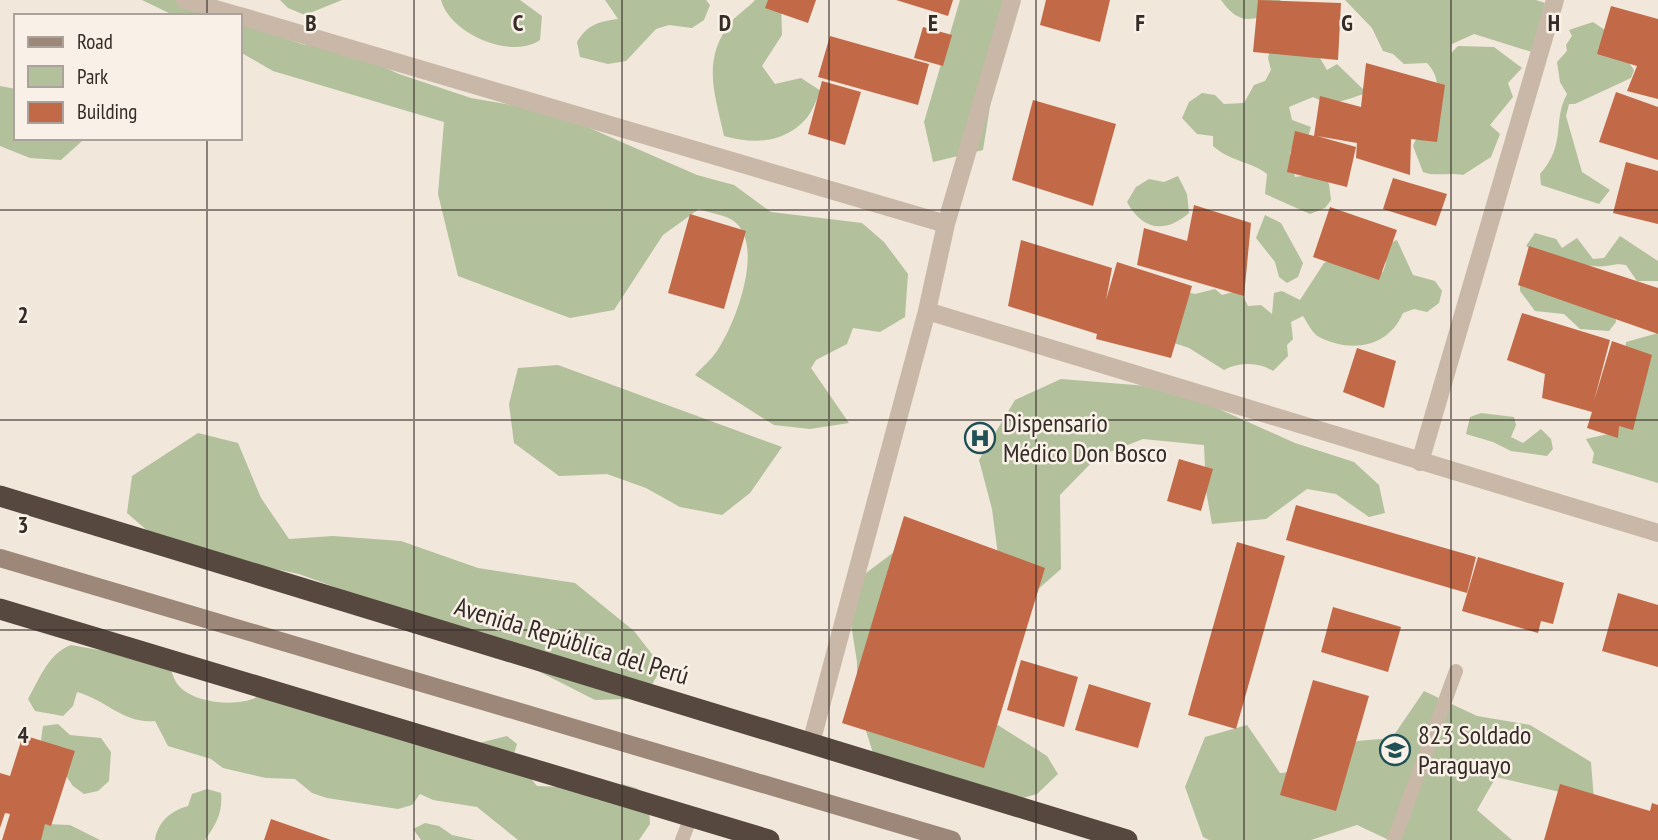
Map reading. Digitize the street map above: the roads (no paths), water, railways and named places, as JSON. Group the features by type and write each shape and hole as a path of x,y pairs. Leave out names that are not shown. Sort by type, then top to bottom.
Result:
{"highway":[{"name":"Avenida República del Perú","path":"0,496 1126,840 1136,840"},
{"path":"0,610 769,840"}],"street":[{"path":"185,0 232,14"},
{"path":"811,743 927,311 946,224 1012,0"},
{"path":"1420,462 1555,0"},
{"path":"242,17 946,224"},
{"path":"927,311 1658,533"},
{"path":"0,558 952,840"}],"lane":[{"path":"1394,840 1456,671"},
{"path":"682,840 691,817"}],"place":[{"name":"Dispensario Médico Don Bosco","path":"980,438"},
{"name":"823 Soldado Paraguayo","path":"1395,750"}]}
